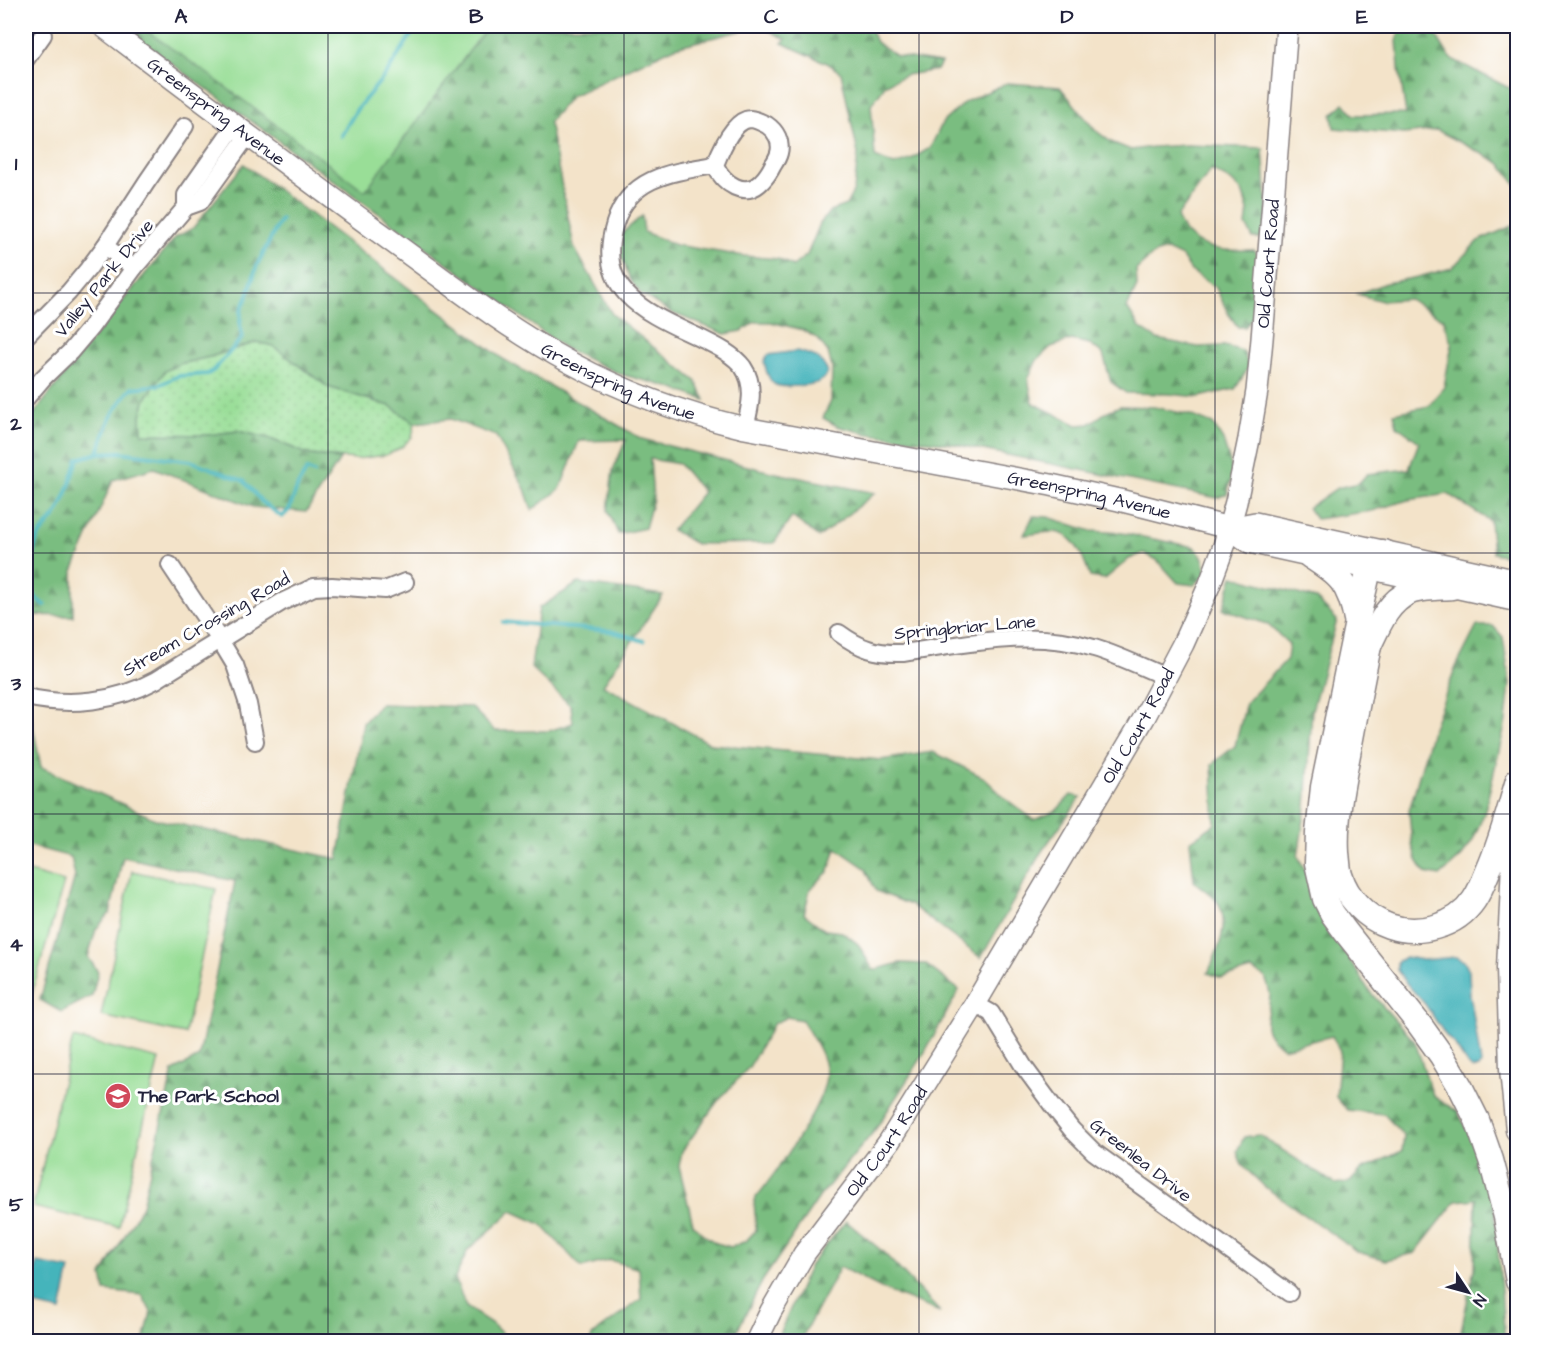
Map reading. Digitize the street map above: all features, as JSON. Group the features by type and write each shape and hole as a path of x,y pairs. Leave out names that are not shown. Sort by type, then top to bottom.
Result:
{"highway":[{"path":"1310,556 1329,568 1346,586 1352,598 1357,622"},
{"path":"1379,564 1357,622 1323,788 1317,863 1325,899 1332,913 1436,1048 1477,1120 1491,1160 1506,1216 1518,1281"},
{"path":"1379,564 1368,648 1340,798 1336,839 1340,874 1346,889 1357,905 1370,916 1390,926 1411,930 1427,929 1442,924 1466,911 1481,889 1495,855 1518,780"},
{"path":"1368,648 1386,613 1401,597 1411,591 1452,587"},
{"path":"1518,826 1515,842 1509,968 1512,1069 1518,1130"}],"main road":[{"name":"Greenspring Avenue","path":"103,26 477,303 540,345 580,368 638,395 706,419 745,428 1085,492 1152,507 1229,528 1249,542 1310,556 1518,581"},
{"name":"Old Court Road","path":"756,1341 774,1304 804,1254 889,1142 975,1004 1166,677 1209,586 1229,528 1257,391 1287,26"},
{"name":"Greenspring Avenue","path":"1229,528 1255,523 1452,587 1518,601"}],"street":[{"path":"26,59 43,35"},
{"path":"26,336 69,292 105,246 185,126"},
{"name":"Valley Park Drive","path":"26,398 84,336 134,268 186,207 186,195 241,130"},
{"path":"715,165 656,178 634,192 624,204 617,218 610,250 612,267 624,291 634,302 648,312 714,345 734,358 744,368 749,380 752,404 745,428"},
{"path":"105,246 134,268"},
{"path":"170,566 235,665 248,704 255,741"},
{"name":"Stream Crossing Road","path":"26,697 52,702 76,703 131,691 154,680 282,602 314,587 385,590 405,582"},
{"name":"Springbriar Lane","path":"839,633 862,648 887,654 1008,639 1051,639 1094,648 1166,677"},
{"name":"Greenlea Drive","path":"975,1004 991,1014 1024,1067 1061,1118 1094,1152 1289,1293"}],"green space":[{"path":"120,26 760,26 675,47 571,96 549,122 574,247 612,314 696,381 705,400 620,374 566,349"},
{"path":"140,26 488,26 365,191"},
{"path":"760,26 872,26 870,29 876,42 897,56 941,63 937,70 906,75 886,84 871,105 875,157 894,165 910,160 930,148 943,122 965,102 1007,83 1060,87 1095,130 1111,142 1131,150 1187,145 1263,148 1268,220 1263,238 1253,238 1246,225 1248,210 1242,191 1230,180 1211,170 1177,217 1185,232 1201,244 1218,249 1254,250 1261,262 1256,312 1245,327 1238,327 1228,313 1216,288 1191,271 1182,257 1167,250 1154,254 1136,270 1137,286 1127,308 1139,327 1157,339 1198,347 1225,346 1243,351 1249,367 1235,389 1199,397 1126,393 1111,382 1103,354 1090,344 1071,340 1051,347 1037,360 1028,379 1033,403 1077,425 1089,424 1120,406 1154,407 1190,415 1213,424 1223,440 1233,472 1227,494 1217,498 954,444 869,434 837,426 823,418 831,401 832,368 828,352 818,339 803,330 771,322 755,322 742,331 725,334 670,312 641,294 631,281 619,250 621,234 642,216 644,232 675,245 778,259 793,266 807,255 820,224 830,211 846,205 854,190 858,154 841,73 827,63 782,43 786,39"},
{"path":"1402,26 1442,26 1436,35 1450,58 1517,91 1517,186 1500,163 1437,130 1404,134 1334,128 1332,115 1344,103 1354,115 1406,114 1397,39"},
{"path":"244,164 503,359 642,439 771,472 875,493 819,537 792,517 774,543 696,544 672,530 703,492 679,464 650,459 653,499 645,528 618,534 608,511 613,470 626,440 579,441 560,489 532,510 525,489 496,436 451,419 415,423 390,406 328,387 273,346 257,342 179,364 165,371 146,398 141,415 142,434 207,435 238,431 268,438 310,455 341,458 306,512 253,507 154,468 113,480 73,571 73,616 26,615 26,424 176,237 193,228"},
{"path":"1517,224 1517,558 1493,553 1490,521 1448,494 1408,500 1372,511 1316,519 1308,508 1337,488 1359,483 1367,474 1409,469 1419,442 1397,426 1394,413 1429,406 1444,387 1452,344 1443,319 1409,299 1382,301 1357,294 1386,283 1452,268 1478,241"},
{"path":"257,342 273,346 328,387 390,406 415,423 412,437 401,448 386,455 356,459 310,455 268,438 238,431 207,435 142,434 141,415 146,398 165,371 179,364"},
{"path":"1033,516 1048,517 1091,531 1122,533 1195,547 1204,560 1206,575 1194,585 1178,583 1157,560 1144,553 1129,559 1105,579 1090,577 1078,548 1067,537 1053,532 1024,535"},
{"path":"1233,576 1316,599 1337,620 1312,710 1306,807 1298,856 1345,953 1370,992 1415,1042 1433,1096 1458,1112 1472,1139 1479,1167 1494,1199 1505,1341 1459,1341 1474,1269 1476,1199 1456,1201 1415,1253 1386,1260 1358,1252 1265,1187 1242,1165 1237,1151 1244,1137 1259,1135 1335,1184 1350,1182 1361,1170 1402,1151 1404,1136 1384,1114 1347,1110 1336,1097 1340,1051 1332,1036 1283,1048 1269,1035 1266,1024 1270,994 1265,977 1252,970 1222,978 1208,973 1221,939 1222,912 1217,901 1194,881 1190,841 1215,824 1212,764 1235,746 1246,703 1287,659 1289,644 1267,624 1223,609"},
{"path":"578,583 663,595 603,685 711,744 881,760 933,752 983,777 1006,799 1034,820 1056,811 1071,795 1081,797 1042,851 981,958 911,905 876,891 865,868 836,848 829,871 810,889 804,914 825,930 842,932 858,944 873,970 900,963 925,964 959,990 922,1057 875,1130 820,1196 763,1280 732,1341 590,1341 592,1336 641,1299 639,1269 610,1260 582,1268 541,1224 512,1211 468,1250 455,1278 466,1307 491,1323 510,1341 144,1341 151,1312 142,1295 105,1291 102,1275 142,1206 173,1071 199,1057 235,881 123,857 110,913 96,929 88,957 98,972 92,996 61,1012 40,1000 75,876 71,857 26,845 26,710 30,712 41,767 155,819 338,859 363,723 380,704 471,707 495,731 549,731 573,723 571,706 531,668 539,608","holes":["787,1017 802,1020 824,1061 826,1075 824,1087 797,1139 754,1200 756,1230 746,1241 731,1247 716,1243 693,1224 679,1166 682,1151 717,1102 749,1067 774,1023"]},
{"path":"1477,626 1493,626 1503,637 1510,683 1506,721 1484,814 1472,842 1462,856 1440,876 1425,873 1417,860 1412,845 1409,811 1432,730 1456,667"},
{"path":"26,871 64,882 26,1014"},
{"path":"132,871 216,889 185,1034 101,1016"},
{"path":"73,1038 159,1059 119,1227 33,1207"},
{"path":"846,1221 882,1251 940,1312 889,1292 840,1267 800,1341 776,1341 810,1265"}],"water":[{"path":"797,351 819,359 828,372 818,382 805,385 791,387 774,384 768,376 764,361 768,355"},
{"path":"1405,957 1423,960 1456,957 1464,961 1469,971 1470,994 1481,1064 1479,1068 1473,1069 1467,1064 1425,1004 1397,970 1397,962"},
{"path":"37,1263 70,1269 61,1311 29,1304"}],"waterway":[{"path":"341,136 357,109 387,73 417,26"},
{"path":"26,577 32,565 36,542 60,509 78,459 98,453 111,418 132,388 159,385 178,376 208,374 242,338 241,310 257,265 281,219"},
{"path":"98,453 120,452 191,461 244,481 262,502 282,517 289,510 298,485 307,470 314,473"},
{"path":"26,579 35,597 45,605"},
{"path":"503,622 610,631 644,641"}],"place":[{"name":"The Park School","path":"118,1096"}]}
